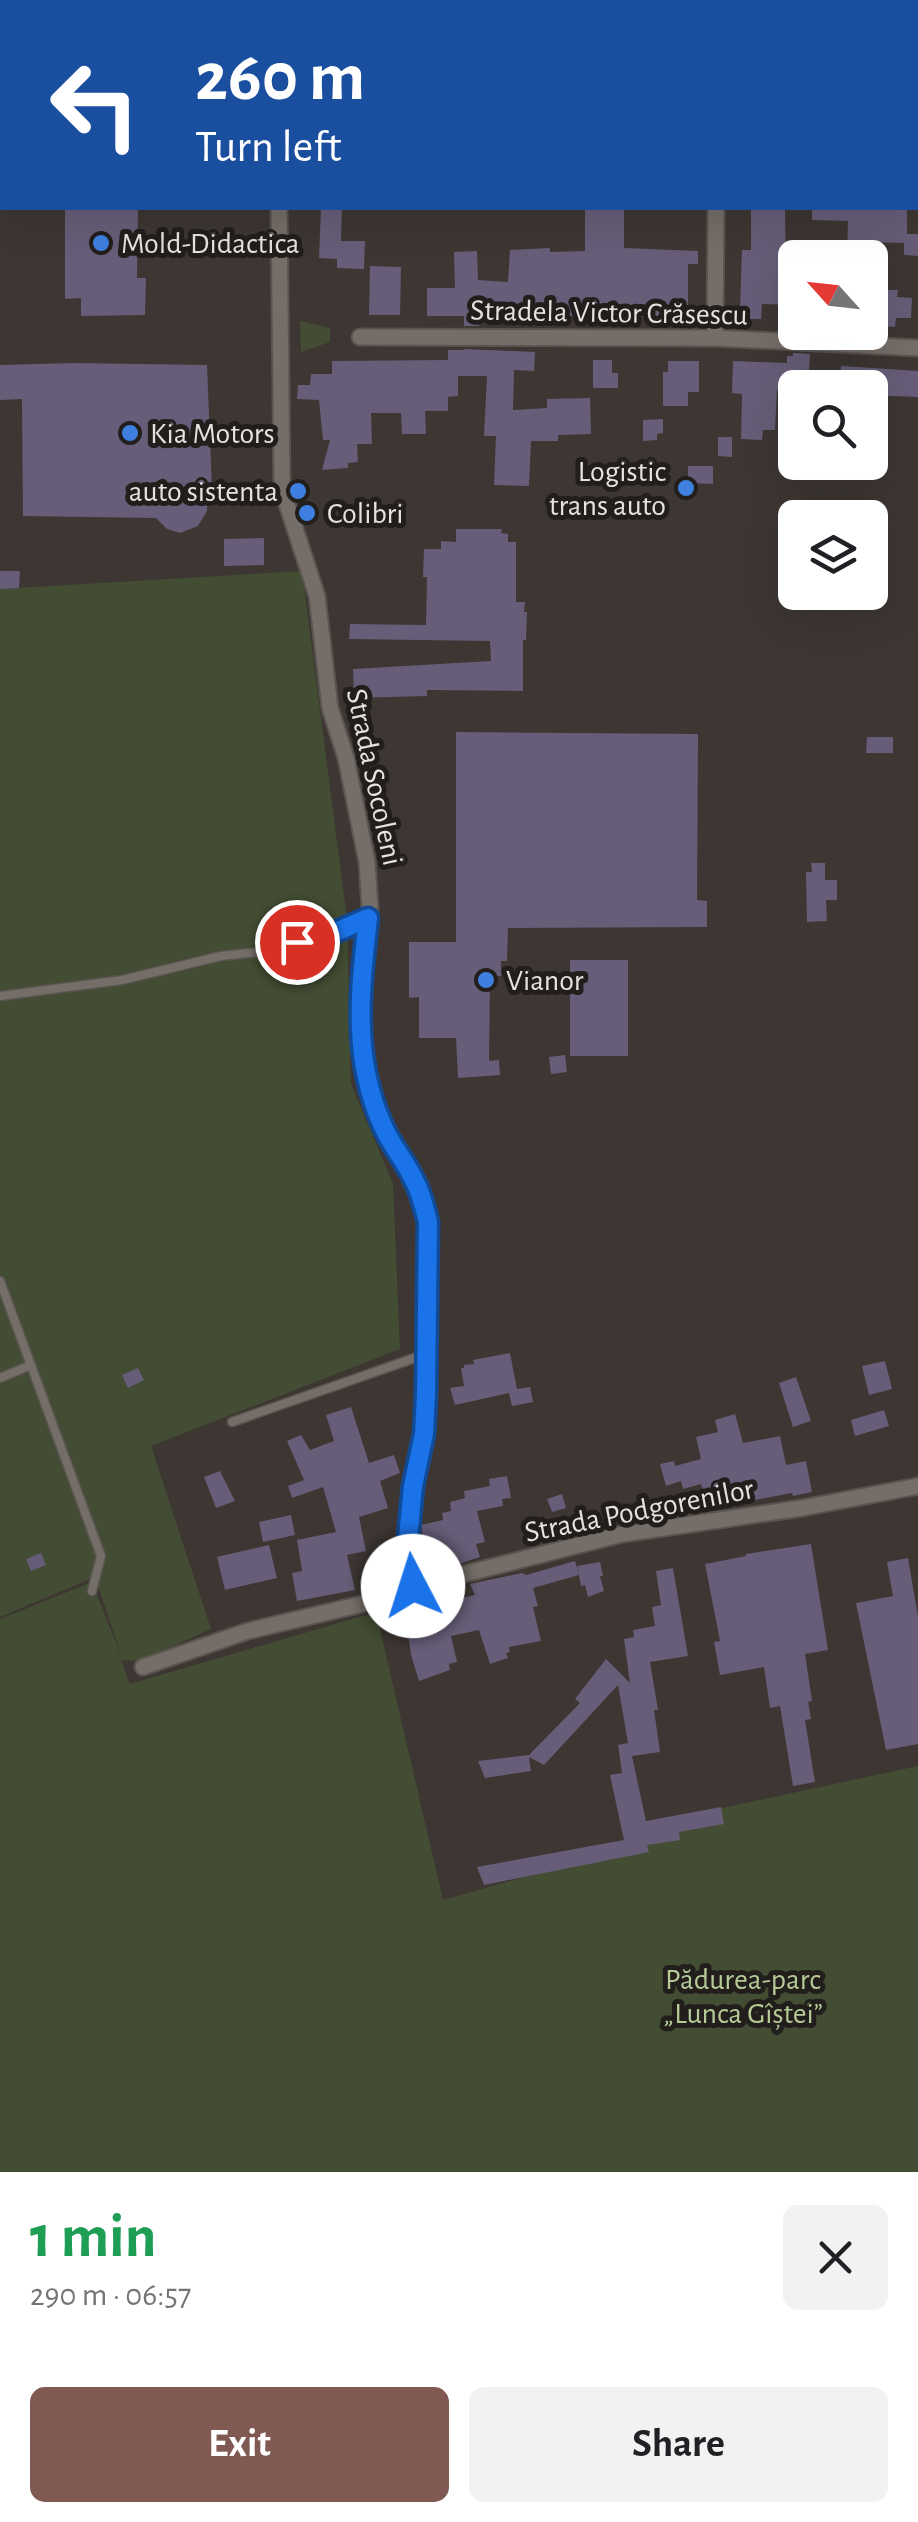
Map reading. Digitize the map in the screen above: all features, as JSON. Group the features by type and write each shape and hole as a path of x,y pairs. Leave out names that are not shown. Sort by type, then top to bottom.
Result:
{"street":[{"name":"Strada Socoleni","path":"280,210 282,489 317,596 330,708 346,758 370,885 360,1009 361,1053 369,1091 392,1145 422,1196 428,1222 424,1434 408,1538 413,1586"},
{"path":"715,338 716,210"},
{"name":"Stradela Victor Crăsescu","path":"360,338 715,338 918,348"},
{"name":"Strada Podgorenilor","path":"143,1667 248,1631 622,1534 802,1508 918,1486"}],"lane":[{"path":"0,996 106,983 221,956 258,952 331,934 368,918"},
{"path":"0,1281 101,1556 92,1591"},
{"path":"232,1422 426,1354"},
{"path":"0,1378 31,1365"}],"green space":[{"path":"300,321 330,328 330,342 301,352"},
{"name":"Pădurea-parc „Lunca Gîștei”","path":"302,571 347,919 351,1084 393,1184 400,1349 151,1446 211,1629 140,1661 121,1660 130,1684 376,1612 443,1900 646,1850 643,1825 918,1766 918,2172 0,2172 0,1619 92,1582 122,1658 95,1577 0,1617 0,589"}],"building":[{"name":"Mold-Didactica","path":"65,210 138,210 137,278 146,278 145,315 81,316 81,298 65,299"},
{"path":"321,210 342,210 341,241 365,241 364,269 337,268 337,259 319,258"},
{"path":"585,210 624,210 624,248 698,251 698,264 688,264 688,316 604,318 604,324 587,323 587,316 480,315 479,326 464,326 464,316 427,316 427,288 455,288 454,252 477,251 478,280 508,282 510,250 585,251"},
{"path":"751,210 785,210 785,240 778,240 778,304 762,304 761,319 744,319 744,328 728,327 728,310 740,311 742,250 751,250"},
{"path":"812,210 907,210 907,234 918,234 918,256 904,255 904,243 847,240 848,221 812,220"},
{"path":"370,266 401,267 400,315 369,315"},
{"path":"888,290 898,290 897,297 912,298 911,318 896,318 895,327 888,326"},
{"path":"448,350 535,352 534,371 514,370 513,410 547,408 547,399 590,398 591,434 558,435 558,441 531,441 529,486 494,485 496,436 484,436 487,376 458,376 458,396 448,397 448,411 425,411 426,434 402,434 401,413 371,413 372,444 357,444 358,462 348,463 348,468 322,470 330,440 323,440 319,400 297,399 298,385 310,385 311,374 332,374 332,361 448,360"},
{"path":"810,354 809,370 778,370 775,430 763,430 762,440 741,439 742,394 732,393 733,361 787,363 787,356"},
{"path":"593,360 612,360 612,373 618,373 618,388 593,388"},
{"path":"668,361 699,361 699,392 688,392 688,406 663,406 663,372 668,372"},
{"path":"0,365 207,365 212,489 207,489 207,511 198,526 180,533 167,529 156,518 23,516 22,399 0,400"},
{"path":"841,366 918,371 918,397 888,396 888,370 841,370"},
{"path":"663,419 663,433 657,434 657,440 643,441 643,420"},
{"path":"718,437 732,437 732,457 718,456"},
{"path":"688,466 713,466 713,484 688,483"},
{"path":"456,529 502,529 501,533 508,534 508,542 516,542 516,602 525,602 527,612 523,691 427,690 427,696 354,698 353,669 491,661 490,641 349,639 350,624 426,625 424,549 441,549 441,541 456,542"},
{"path":"264,538 264,565 224,566 224,539"},
{"path":"0,571 20,571 19,588 0,589"},
{"path":"456,732 698,734 697,900 707,901 707,927 508,928 507,961 501,961 501,976 490,976 489,1061 499,1060 500,1075 458,1078 456,1038 419,1038 419,997 409,998 409,942 456,942"},
{"path":"867,737 893,737 893,753 866,753"},
{"path":"811,863 825,863 825,880 837,880 837,900 826,900 827,921 807,922 806,872 812,872"},
{"path":"570,960 628,960 628,1056 570,1056"},
{"path":"565,1055 567,1072 551,1074 549,1057"},
{"path":"510,1353 517,1389 530,1387 533,1402 512,1406 509,1393 455,1405 450,1388 464,1386 464,1365"},
{"path":"885,1361 892,1389 869,1395 862,1366"},
{"path":"138,1368 144,1380 128,1388 122,1375"},
{"path":"796,1377 811,1421 793,1427 779,1383"},
{"path":"351,1407 369,1463 394,1455 400,1473 380,1481 388,1508 359,1517 366,1551 347,1555 355,1590 297,1601 292,1573 302,1571 297,1540 336,1532 323,1487 292,1498 288,1486 304,1480 287,1441 301,1435 310,1450 334,1441 326,1415"},
{"path":"884,1410 889,1426 855,1436 851,1420"},
{"path":"735,1414 743,1443 780,1436 786,1465 806,1461 812,1492 750,1501 748,1491 740,1493 739,1489 704,1496 701,1484 683,1489 681,1481 666,1486 660,1464 674,1461 675,1466 701,1459 696,1437 718,1432 715,1420"},
{"path":"220,1471 235,1501 216,1508 204,1477"},
{"path":"507,1476 511,1498 502,1499 503,1506 477,1511 485,1542 476,1544 480,1557 459,1564 455,1557 450,1566 431,1571 419,1539 423,1538 421,1525 443,1520 442,1513 451,1511 450,1502 465,1498 464,1491 490,1486 489,1479"},
{"path":"562,1494 566,1508 552,1512 547,1499"},
{"path":"291,1515 295,1535 263,1542 259,1522"},
{"path":"811,1544 828,1650 805,1654 812,1701 808,1702 811,1719 805,1720 815,1782 793,1786 780,1706 770,1708 764,1667 720,1675 714,1642 720,1641 705,1564"},
{"path":"269,1545 277,1578 225,1590 217,1557"},
{"path":"41,1553 46,1565 31,1571 26,1559"},
{"path":"908,1558 918,1617 918,1744 886,1750 856,1603 893,1596 887,1562"},
{"path":"575,1561 579,1575 533,1588 541,1641 509,1647 508,1658 490,1664 479,1630 451,1636 457,1662 449,1664 450,1670 419,1681 406,1618 412,1618 410,1601 435,1597 430,1605 475,1595 470,1584 526,1575"},
{"path":"600,1562 604,1591 588,1597 577,1566"},
{"path":"673,1568 688,1656 650,1662 660,1752 632,1756 646,1821 721,1807 724,1824 679,1832 680,1840 647,1845 649,1852 484,1885 477,1867 624,1840 610,1775 622,1773 618,1745 628,1743 618,1685 544,1765 529,1757 531,1771 485,1778 478,1761 529,1755 580,1703 575,1699 606,1659 630,1683 624,1639 634,1637 633,1630 655,1626 652,1607 661,1605 656,1571"}],"place":[{"name":"Mold-Didactica","path":"101,243"},
{"name":"Kia Motors","path":"130,433"},
{"name":"Logistic trans auto","path":"686,488"},
{"name":"auto sistenta","path":"298,491"},
{"name":"Colibri","path":"307,513"},
{"name":"Vianor","path":"486,980"}],"route":[{"path":"297,942 331,934 368,918 360,1009 361,1053 382,1126 414,1178 428,1222 424,1434 408,1538 413,1586"}]}
